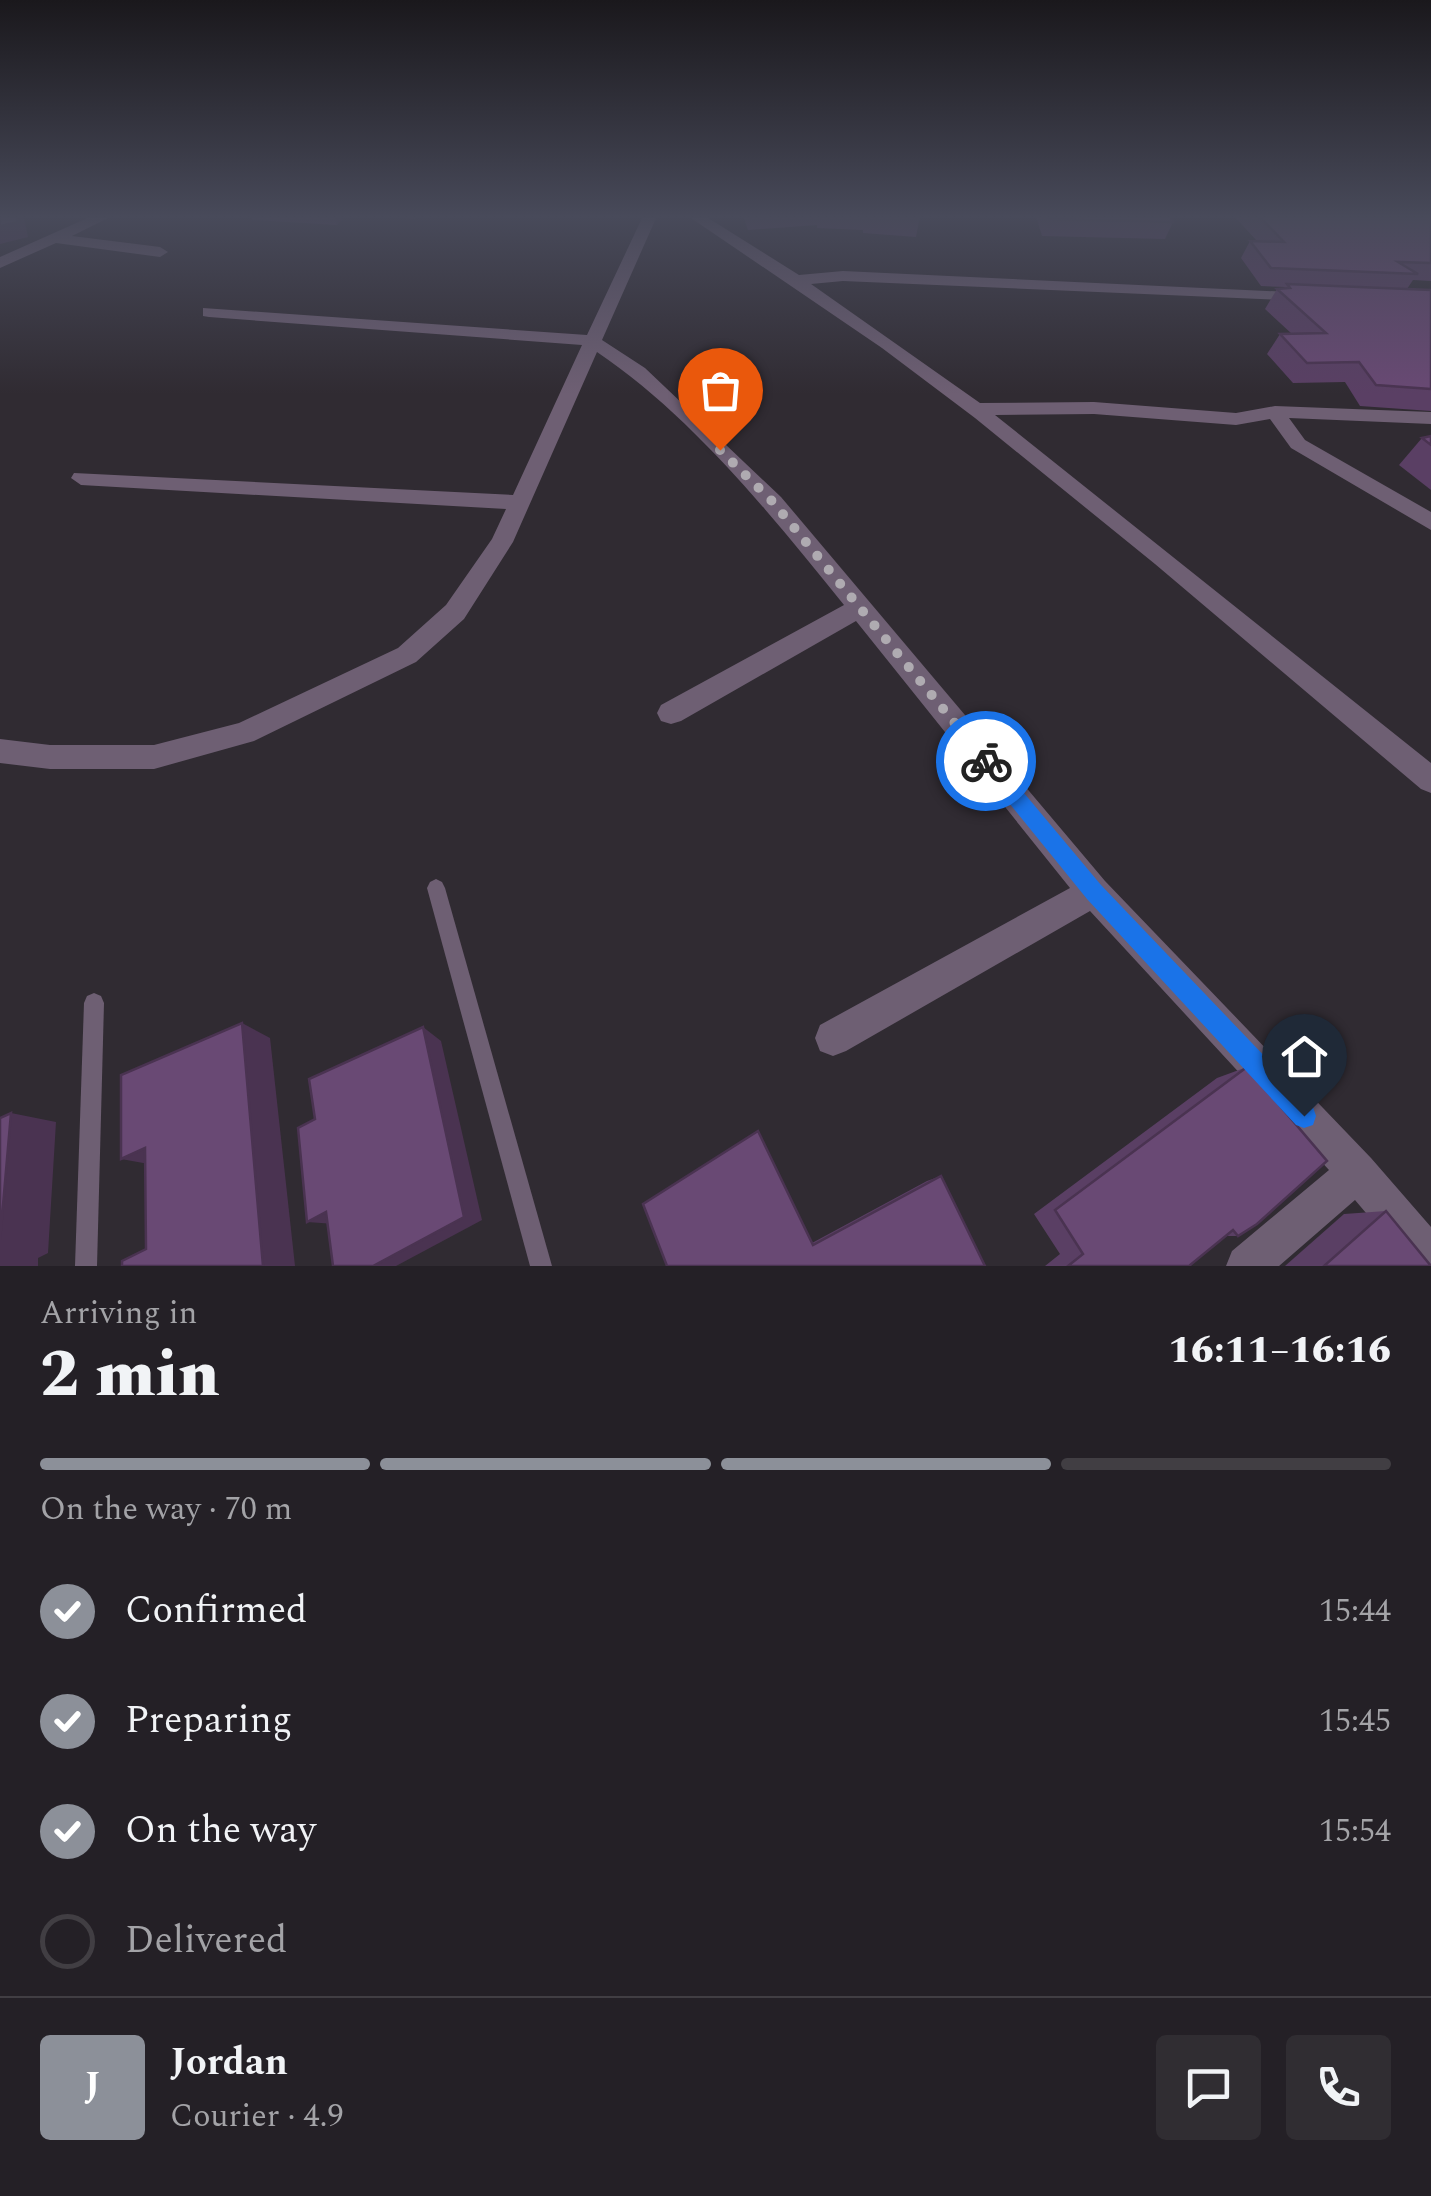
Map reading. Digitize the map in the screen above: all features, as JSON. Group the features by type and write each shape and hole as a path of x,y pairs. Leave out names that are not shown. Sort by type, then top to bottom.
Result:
{"street":[{"path":"0,750 50,757 154,757 260,725 407,655 455,612 502,542 623,275"},
{"path":"792,275 1089,497 1431,780"},
{"path":"800,280 843,276 1323,296"},
{"path":"210,312 592,341 639,372 773,502 1094,892 1357,1172 1431,1258"},
{"path":"976,410 1094,408 1236,418 1275,412 1431,418"},
{"path":"1275,412 1298,444 1431,522"},
{"path":"81,478 522,503"},
{"path":"671,713 860,608"},
{"path":"833,1038 1094,892"},
{"path":"1246,1266 1357,1172"}],"lane":[{"path":"436,888 541,1266"},
{"path":"86,1266 94,1003"}],"building":[{"path":"1287,284 1431,290 1431,389 1376,385 1359,362 1307,363 1280,334 1326,333 1277,289 1290,288"},
{"path":"242,1023 263,1266 122,1266 122,1261 146,1249 145,1148 121,1159 121,1075"},
{"path":"423,1027 464,1217 373,1266 333,1266 326,1212 307,1222 298,1128 315,1119 309,1079"},
{"path":"1247,1067 1327,1161 1257,1224 1238,1236 1233,1230 1189,1266 1068,1266 1083,1254 1055,1210"},
{"path":"11,1113 0,1240 0,1118"},
{"path":"758,1131 813,1245 941,1176 985,1266 667,1266 643,1204"},
{"path":"1386,1211 1431,1266 1324,1266"}],"way so far":[{"path":"720,450 773,502 986,761"}],"route":[{"path":"986,761 1094,892 1304,1116"}]}
